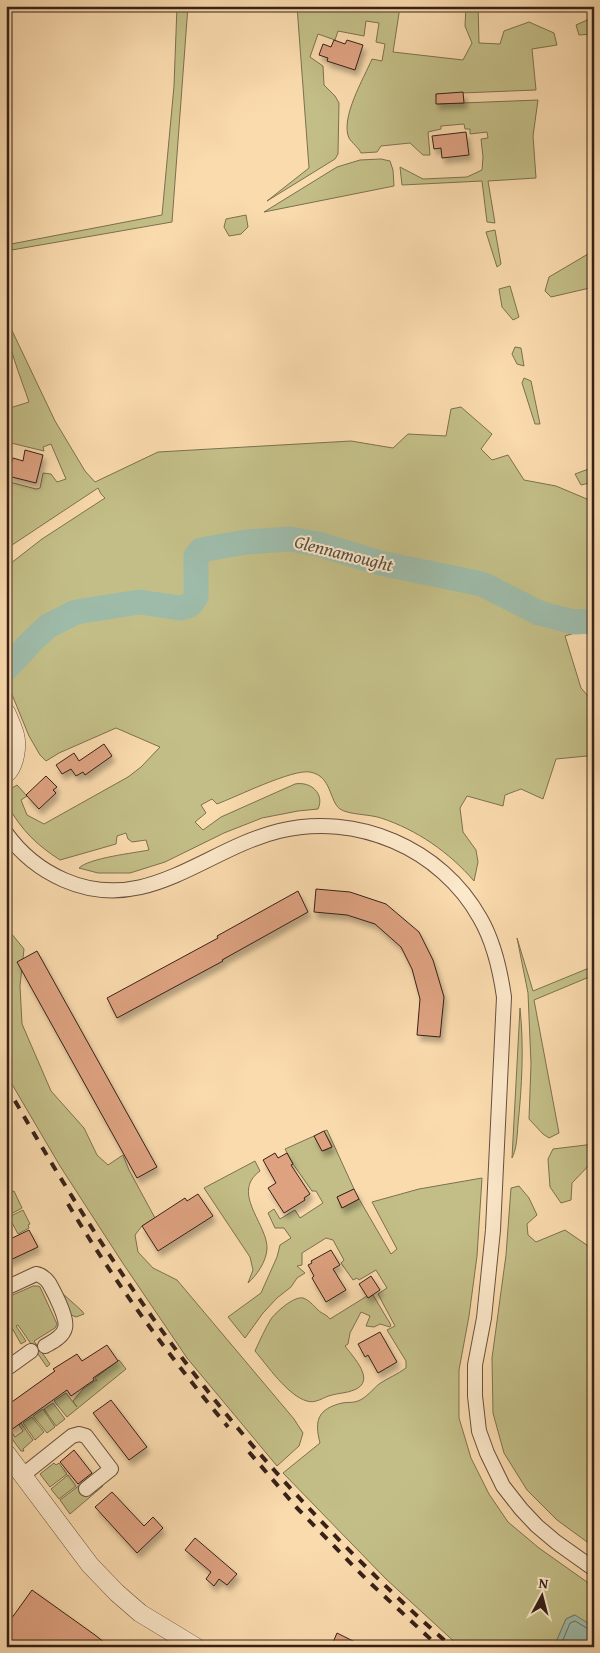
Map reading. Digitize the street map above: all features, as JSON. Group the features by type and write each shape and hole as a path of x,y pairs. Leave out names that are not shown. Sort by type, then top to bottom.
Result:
{"street":[{"path":"6,712 16,737 15,756 10,771 6,774"},
{"path":"6,833 28,858 56,876 73,884 95,889 120,891 147,886 179,875 256,837 304,826 336,826 375,834 403,845 425,857 448,875 465,896 480,918 494,948 501,974 504,997 493,1230 484,1318 475,1365 475,1396 479,1431 503,1486 521,1509 556,1542 594,1569"},
{"path":"6,1288 36,1274 44,1278 49,1284 65,1318 66,1326 59,1337 45,1346"},
{"path":"6,1369 31,1351"},
{"path":"23,1475 72,1436 80,1434 86,1436 111,1469 86,1489"},
{"path":"6,1453 90,1565 117,1593 140,1613 196,1647"}],"shaded area":[{"path":"177,6 188,6 172,222 6,251 6,245 162,215 174,86"},
{"path":"297,6 400,7 393,52 463,60 472,43 465,26 466,6 478,6 479,43 500,44 504,31 529,22 554,33 557,45 532,49 536,90 436,94 437,104 538,100 533,136 536,178 488,181 495,223 487,222 482,181 402,185 400,167 423,179 467,177 482,170 481,139 488,138 487,132 470,134 470,129 465,129 464,124 441,126 441,129 428,132 430,155 423,155 410,143 381,146 377,152 361,153 349,138 347,130 350,109 372,59 382,61 385,44 376,42 379,23 366,21 364,36 338,31 335,40 318,34 310,57 323,66 324,85 339,103 338,154 335,159 267,201 309,168"},
{"path":"594,17 594,34 579,35 576,25"},
{"path":"381,159 390,161 393,170 394,186 264,212 337,167 360,160"},
{"path":"246,215 248,227 241,234 229,236 224,227 226,219"},
{"path":"495,230 501,264 497,267 486,232"},
{"path":"594,253 594,287 551,297 545,291 549,277 588,254"},
{"path":"510,286 519,317 513,320 502,307 499,289"},
{"path":"6,318 55,421 85,471 95,482 158,452 351,441 393,448 408,434 446,436 451,409 461,407 492,434 481,449 492,460 508,455 524,480 556,486 594,502 594,627 565,636 581,688 588,696 594,695 594,757 556,759 543,799 521,789 505,795 503,806 467,796 460,808 463,832 476,850 478,862 474,881 443,851 407,829 381,818 340,809 322,778 310,772 302,772 278,779 217,804 212,799 201,805 206,813 195,822 203,830 221,817 295,784 306,785 315,790 320,798 318,809 262,818 224,833 165,862 130,873 98,873 79,868 92,861 149,850 146,840 132,842 128,839 126,833 117,836 116,844 60,860 44,849 25,830 8,806 12,788 17,785 27,796 21,800 27,815 44,824 128,777 141,767 160,747 116,728 59,753 46,761 40,755 29,736 6,680 6,567 42,539 105,498 98,488 6,549 6,481 36,489 40,488 43,473 51,474 57,482 66,479 51,444 43,447 44,451 11,443 6,450 6,412 13,407 29,402 11,349"},
{"path":"515,347 521,348 524,366 517,364 512,354"},
{"path":"524,378 531,381 540,424 535,424 522,383"},
{"path":"594,467 594,482 581,485 575,474"},
{"path":"6,927 24,949 20,986 22,1024 51,1091 84,1128 97,1155 108,1165 123,1155 155,1218 142,1226 135,1235 138,1252 153,1268 177,1280 294,1419 303,1433 299,1446 277,1466 187,1358 60,1166 6,1074"},
{"path":"517,938 533,991 594,966 594,975 534,1000 559,1133 549,1138 529,1119 531,1064 528,993"},
{"path":"520,1008 522,1037 521,1081 516,1142 512,1158"},
{"path":"327,1130 354,1189 337,1197 342,1208 359,1199 391,1254 397,1249 372,1202 419,1189 482,1178 477,1256 459,1370 459,1418 471,1458 489,1494 508,1522 539,1548 594,1587 594,1627 574,1615 566,1619 554,1647 460,1647 386,1579 283,1473 320,1443 318,1422 323,1412 334,1405 361,1400 379,1384 406,1368 406,1361 387,1330 395,1326 378,1294 387,1288 376,1270 359,1280 357,1278 353,1280 341,1263 344,1260 333,1240 326,1238 302,1253 302,1265 297,1266 305,1273 297,1278 291,1287 263,1313 245,1338 228,1317 261,1293 277,1257 280,1245 291,1238 284,1228 275,1228 268,1213 274,1209 280,1219 295,1210 300,1218 323,1203 316,1191 312,1191 293,1164 285,1149 314,1136 323,1151 332,1147 324,1131"},
{"path":"594,1144 594,1160 572,1183 571,1200 561,1203 550,1187 548,1159 553,1149"},
{"path":"255,1161 260,1171 252,1180 249,1189 249,1199 266,1239 267,1249 261,1268 248,1283 253,1270 250,1257 204,1188"},
{"path":"519,1186 529,1198 537,1215 527,1224 528,1235 536,1242 565,1230 594,1250 594,1547 557,1520 527,1490 504,1453 493,1413 492,1358 506,1255 511,1188"},
{"path":"14,1191 22,1208 9,1215 6,1208 6,1195"},
{"path":"23,1210 30,1224 28,1225 29,1228 18,1234 9,1217"},
{"path":"33,1286 40,1287 57,1324 55,1328 34,1341 50,1364 47,1367 18,1325 16,1326 26,1341 21,1344 12,1328 6,1331 6,1298"},
{"path":"62,1293 84,1314 76,1317 69,1314"},
{"path":"373,1295 391,1325 390,1327 380,1324 374,1327 366,1326 370,1316 361,1312 350,1333 348,1344 345,1346 357,1362 363,1375 361,1386 354,1390 316,1401 307,1401 285,1387 255,1351 271,1319 295,1299 305,1299 330,1319 367,1296 368,1298"},
{"path":"119,1360 126,1369 67,1417 54,1401 66,1393 77,1407 73,1401 83,1389 97,1381 95,1378"},
{"path":"53,1403 65,1419 56,1426 44,1409"},
{"path":"43,1409 55,1427 47,1433 33,1416"},
{"path":"32,1417 44,1432 35,1440 23,1423"},
{"path":"21,1423 33,1440 23,1449 24,1451 21,1451 6,1431 7,1425 15,1437 23,1431 19,1425"},
{"path":"54,1463 56,1465 59,1463 67,1474 50,1487 40,1474"},
{"path":"68,1475 76,1486 59,1499 51,1489"},
{"path":"93,1475 103,1486 70,1514 60,1500"}],"water":[{"path":"575,1615 594,1627 594,1647 554,1647 566,1619"}],"building":[{"path":"334,40 345,44 347,40 363,45 355,70 327,61 328,58 319,55 323,44 331,47"},
{"path":"463,92 464,103 436,104 436,94"},
{"path":"466,132 469,155 442,158 441,148 434,149 432,136"},
{"path":"25,450 43,455 36,483 8,476 13,458 23,461"},
{"path":"104,744 112,756 85,775 83,772 76,776 71,769 62,774 56,765 74,753 79,761"},
{"path":"46,776 57,787 53,790 56,793 39,809 26,795"},
{"path":"316,889 350,892 386,904 419,932 433,960 444,997 440,1037 417,1035 420,999 412,969 401,947 375,924 347,915 314,912"},
{"path":"298,891 308,912 223,961 117,1018 107,998 218,938 217,936"},
{"path":"37,951 157,1167 137,1178 17,962"},
{"path":"324,1131 332,1147 322,1151 314,1136"},
{"path":"275,1153 278,1158 287,1153 293,1164 291,1165 310,1194 304,1198 305,1200 284,1213 268,1188 276,1183 263,1160"},
{"path":"354,1189 359,1199 342,1208 337,1197"},
{"path":"198,1194 213,1216 158,1251 142,1226 185,1198 187,1201"},
{"path":"29,1230 38,1247 6,1262 6,1241"},
{"path":"331,1250 340,1265 333,1269 346,1290 326,1302 312,1278 314,1276 308,1265 312,1263 311,1261"},
{"path":"371,1276 380,1290 368,1298 359,1284"},
{"path":"380,1332 397,1362 378,1373 368,1355 365,1357 358,1344"},
{"path":"107,1345 118,1361 71,1396 67,1390 11,1430 6,1423 6,1412 12,1408 9,1404 55,1371 53,1369 77,1354 82,1361"},
{"path":"111,1400 147,1447 129,1460 93,1413"},
{"path":"74,1450 92,1473 78,1484 60,1462"},
{"path":"112,1492 144,1526 153,1517 163,1528 137,1553 95,1507"},
{"path":"195,1538 237,1574 227,1585 219,1579 214,1586 206,1579 211,1572 185,1550"},
{"path":"32,1590 110,1647 6,1647 6,1626"},
{"path":"337,1633 365,1647 331,1647"}],"waterway":[{"name":"Glennamought","path":"6,669 48,626 76,612 139,602 180,608 190,605 196,597 196,556 201,550 246,542 290,539 318,544 380,563 482,584 539,613 574,622 594,621"}],"railway":[{"path":"6,1085 59,1176 116,1264 176,1350 208,1391 266,1461 332,1532 398,1598 452,1647"},
{"path":"68,1204 144,1318 228,1427"},
{"path":"249,1452 297,1508 367,1580 439,1647"}]}
